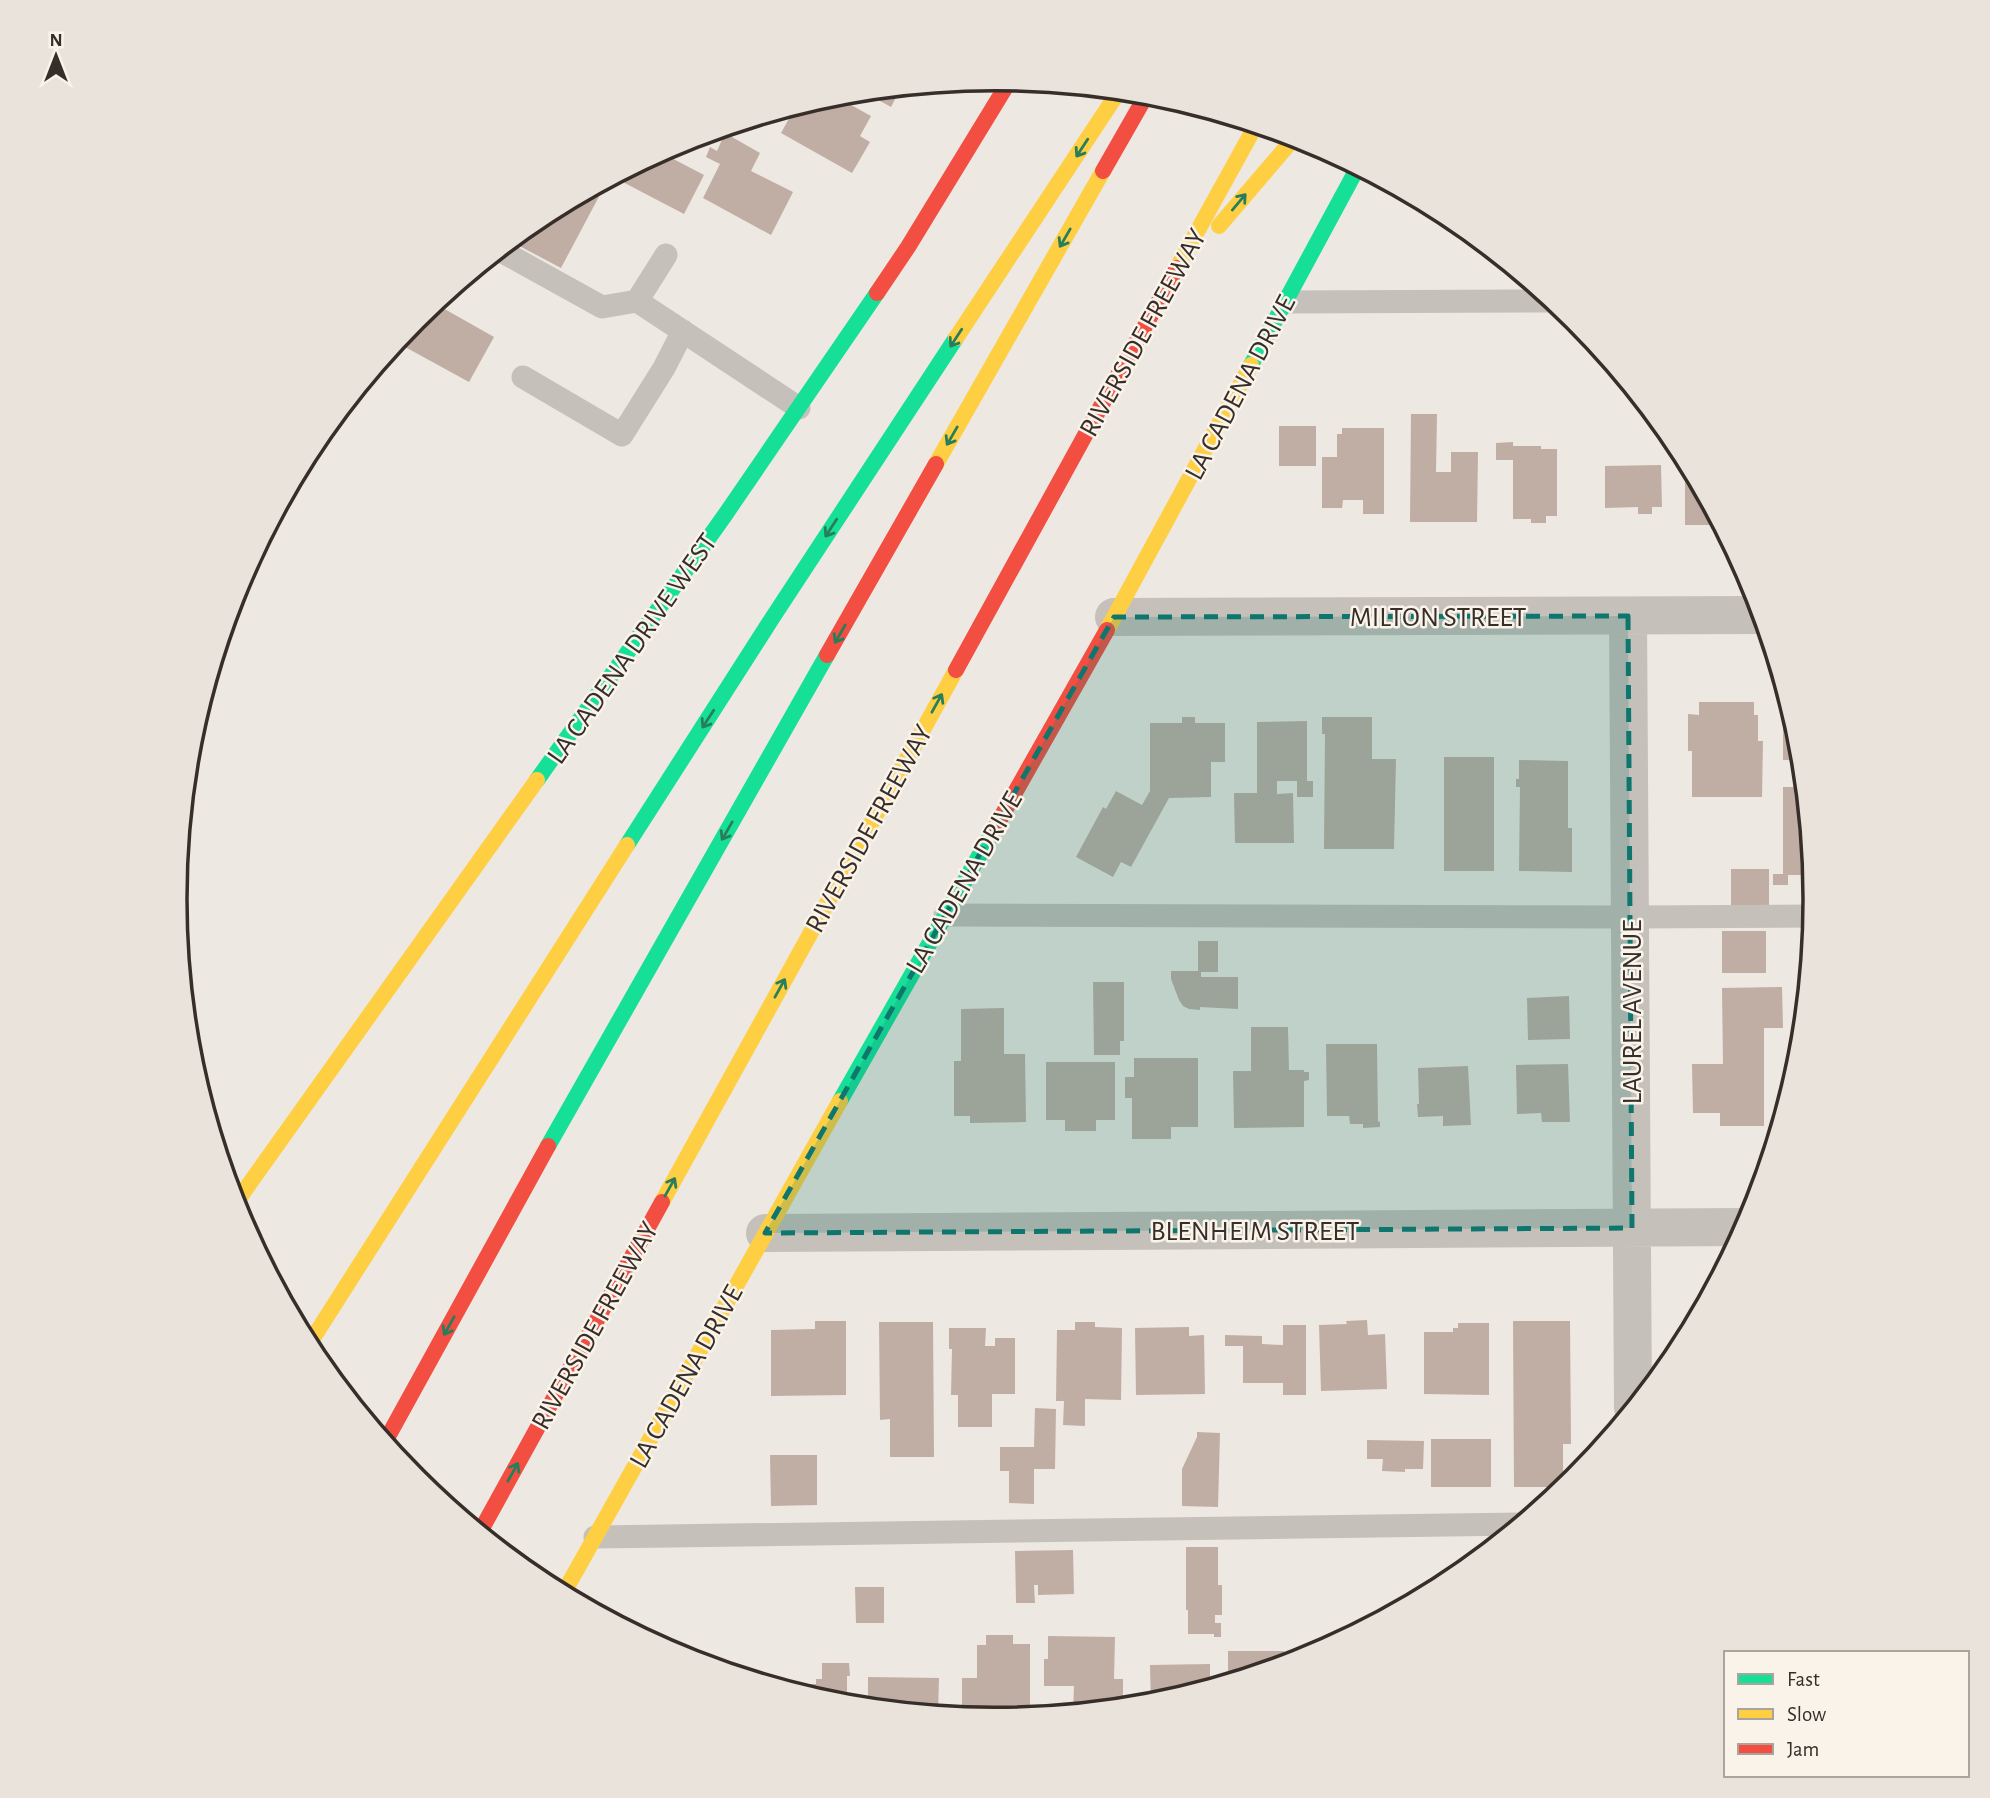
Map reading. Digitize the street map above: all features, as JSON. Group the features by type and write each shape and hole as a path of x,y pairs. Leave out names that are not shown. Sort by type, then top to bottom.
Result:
{"main road":[{"name":"LA CADENA DRIVE WEST","path":"243,1193 799,408 908,247 1003,91"},
{"path":"315,1335 771,620 1113,100"},
{"path":"390,1434 565,1116 1141,105"},
{"name":"RIVERSIDE FREEWAY","path":"484,1524 1252,133"},
{"path":"1164,292 1286,146"},
{"name":"LA CADENA DRIVE","path":"569,1585 1114,617 1354,175"},
{"path":"429,1329 565,1116"}],"street":[{"name":"MILTON STREET","path":"1114,617 1751,615"},
{"name":"LAUREL AVENUE","path":"1628,616 1633,1395"},
{"name":"BLENHEIM STREET","path":"765,1233 1733,1227"}],"lane":[{"path":"508,255 602,307 637,301 799,408"},
{"path":"637,301 666,255"},
{"path":"1285,302 1538,301"},
{"path":"523,377 622,435 664,368 683,331"},
{"path":"945,915 1802,916"},
{"path":"595,1537 1506,1524"}],"highlighted area":[{"path":"1628,616 1632,1228 765,1233 1114,617"}],"building":[{"path":"896,97 891,107 878,100"},
{"path":"851,105 871,116 860,136 870,142 852,173 781,133 789,118 837,107"},
{"path":"730,136 760,153 751,171 793,192 771,235 703,198 720,164 706,157 710,147 717,151 722,139"},
{"path":"673,159 704,175 684,214 623,182"},
{"path":"600,194 561,268 520,246"},
{"path":"444,309 494,337 469,382 406,347"},
{"path":"1411,414 1437,414 1436,472 1451,472 1451,452 1478,452 1477,522 1410,522"},
{"path":"1279,426 1316,426 1316,466 1279,466"},
{"path":"1342,428 1384,428 1384,514 1363,514 1363,500 1343,500 1342,508 1322,508 1322,457 1337,457 1337,434 1342,434"},
{"path":"1513,442 1513,446 1557,449 1557,516 1546,516 1546,523 1531,523 1531,519 1513,519 1513,460 1496,460 1496,443"},
{"path":"1661,465 1662,507 1652,507 1652,514 1638,514 1638,507 1605,508 1605,466"},
{"path":"1685,479 1711,525 1685,525"},
{"path":"1699,702 1754,702 1754,715 1758,715 1758,741 1763,741 1762,797 1692,797 1692,751 1688,751 1688,714 1699,715"},
{"path":"1182,717 1195,717 1195,723 1225,723 1225,762 1211,762 1211,797 1169,798 1131,867 1121,862 1113,877 1076,857 1103,807 1106,809 1116,791 1142,805 1150,791 1150,723 1182,723"},
{"path":"1322,717 1372,717 1372,759 1396,759 1394,849 1324,849 1325,734 1322,734"},
{"path":"1307,721 1307,781 1313,781 1313,797 1297,797 1297,781 1277,781 1277,794 1293,793 1294,843 1235,843 1234,793 1257,793 1257,722"},
{"path":"1783,724 1790,760 1783,760"},
{"path":"1444,757 1494,757 1494,871 1444,871"},
{"path":"1519,760 1568,761 1568,828 1572,828 1572,872 1519,871 1520,787 1516,787 1516,779 1519,779"},
{"path":"1783,787 1795,787 1802,875 1788,875 1788,885 1773,885 1773,874 1783,874"},
{"path":"1731,869 1769,869 1769,905 1731,905"},
{"path":"1722,931 1766,931 1766,973 1722,973"},
{"path":"1198,941 1218,941 1218,972 1201,972 1201,977 1238,977 1238,1009 1189,1009 1179,1000 1171,979 1171,971 1198,971"},
{"path":"1093,982 1124,982 1124,1041 1120,1041 1120,1055 1094,1055"},
{"path":"1782,987 1783,1028 1764,1028 1764,1126 1720,1126 1720,1113 1693,1113 1692,1064 1723,1064 1722,988"},
{"path":"1569,996 1570,1039 1528,1040 1527,998"},
{"path":"1004,1008 1004,1054 1025,1054 1026,1122 970,1123 970,1116 954,1116 954,1061 961,1061 961,1009"},
{"path":"1251,1027 1288,1027 1289,1070 1309,1072 1309,1080 1304,1081 1304,1127 1234,1128 1233,1071 1251,1071"},
{"path":"1326,1044 1377,1044 1380,1127 1363,1128 1363,1124 1350,1124 1349,1116 1327,1116"},
{"path":"1134,1058 1198,1058 1198,1127 1171,1127 1171,1139 1132,1139 1132,1098 1125,1098 1125,1077 1134,1077"},
{"path":"1046,1062 1115,1062 1115,1120 1096,1120 1096,1131 1065,1131 1065,1120 1046,1120"},
{"path":"1568,1064 1570,1122 1542,1122 1541,1113 1517,1114 1516,1065"},
{"path":"1468,1066 1471,1125 1443,1126 1443,1116 1418,1117 1418,1068"},
{"path":"1367,1320 1368,1335 1385,1334 1387,1389 1321,1391 1319,1325"},
{"path":"815,1321 846,1321 846,1395 771,1396 771,1330 815,1329"},
{"path":"1513,1321 1570,1321 1571,1444 1563,1444 1563,1473 1548,1487 1514,1487"},
{"path":"879,1322 933,1322 934,1457 890,1457 890,1419 880,1420"},
{"path":"1075,1322 1095,1322 1095,1327 1122,1328 1121,1400 1085,1399 1085,1426 1063,1425 1064,1401 1056,1401 1057,1330 1075,1330"},
{"path":"1458,1323 1489,1323 1489,1395 1424,1394 1424,1332 1453,1332 1453,1328 1458,1328"},
{"path":"1283,1325 1306,1325 1306,1395 1283,1395 1283,1383 1243,1383 1243,1346 1225,1346 1225,1335 1262,1336 1262,1344 1283,1345"},
{"path":"1189,1327 1189,1336 1204,1335 1205,1394 1136,1395 1135,1328"},
{"path":"949,1328 986,1328 985,1346 995,1346 995,1338 1015,1338 1015,1394 992,1394 992,1427 958,1427 958,1395 951,1395 952,1349 949,1349"},
{"path":"1035,1408 1056,1409 1055,1469 1034,1469 1034,1504 1009,1503 1009,1471 1000,1471 1000,1447 1034,1447"},
{"path":"1197,1432 1220,1433 1218,1507 1182,1506 1182,1469"},
{"path":"1431,1439 1491,1439 1491,1487 1431,1487"},
{"path":"1367,1440 1424,1441 1423,1469 1405,1469 1405,1472 1382,1471 1383,1459 1367,1459"},
{"path":"770,1455 817,1455 817,1505 771,1506"},
{"path":"1186,1547 1218,1547 1218,1585 1222,1585 1222,1615 1215,1615 1215,1623 1221,1623 1221,1637 1214,1637 1214,1634 1188,1634"},
{"path":"1073,1550 1074,1594 1038,1595 1038,1585 1034,1585 1035,1603 1016,1603 1015,1551"},
{"path":"855,1587 884,1587 884,1623 856,1623"},
{"path":"986,1635 1013,1635 1013,1644 1030,1644 1030,1706 962,1706 962,1678 977,1678 977,1645 986,1645"},
{"path":"1048,1636 1115,1637 1114,1679 1123,1679 1123,1696 1073,1703 1074,1686 1044,1686 1044,1659 1048,1659"},
{"path":"1228,1651 1284,1651 1255,1664 1228,1672"},
{"path":"822,1663 849,1663 847,1693 807,1684 816,1684 816,1679 822,1679"},
{"path":"1210,1664 1210,1677 1151,1691 1150,1665"},
{"path":"868,1677 939,1678 938,1705 868,1696"}],"traffic: fast":[{"path":"1251,365 1354,175"},
{"path":"537,780 725,515 877,293"},
{"path":"627,845 956,338"},
{"path":"548,1146 827,655"},
{"path":"840,1101 996,826"}],"traffic: slow":[{"path":"956,338 1113,100"},
{"path":"1177,268 1252,133"},
{"path":"1219,226 1287,146"},
{"path":"936,464 1103,171"},
{"path":"1107,630 1251,365"},
{"path":"662,1202 956,670"},
{"path":"243,1193 537,780"},
{"path":"315,1335 627,845"},
{"path":"568,1585 840,1101"}],"traffic: jam":[{"path":"877,293 1003,91"},
{"path":"1103,171 1141,105"},
{"path":"956,670 1177,268"},
{"path":"827,655 936,464"},
{"path":"996,826 1107,630"},
{"path":"390,1434 548,1146"},
{"path":"484,1524 662,1202"}]}
